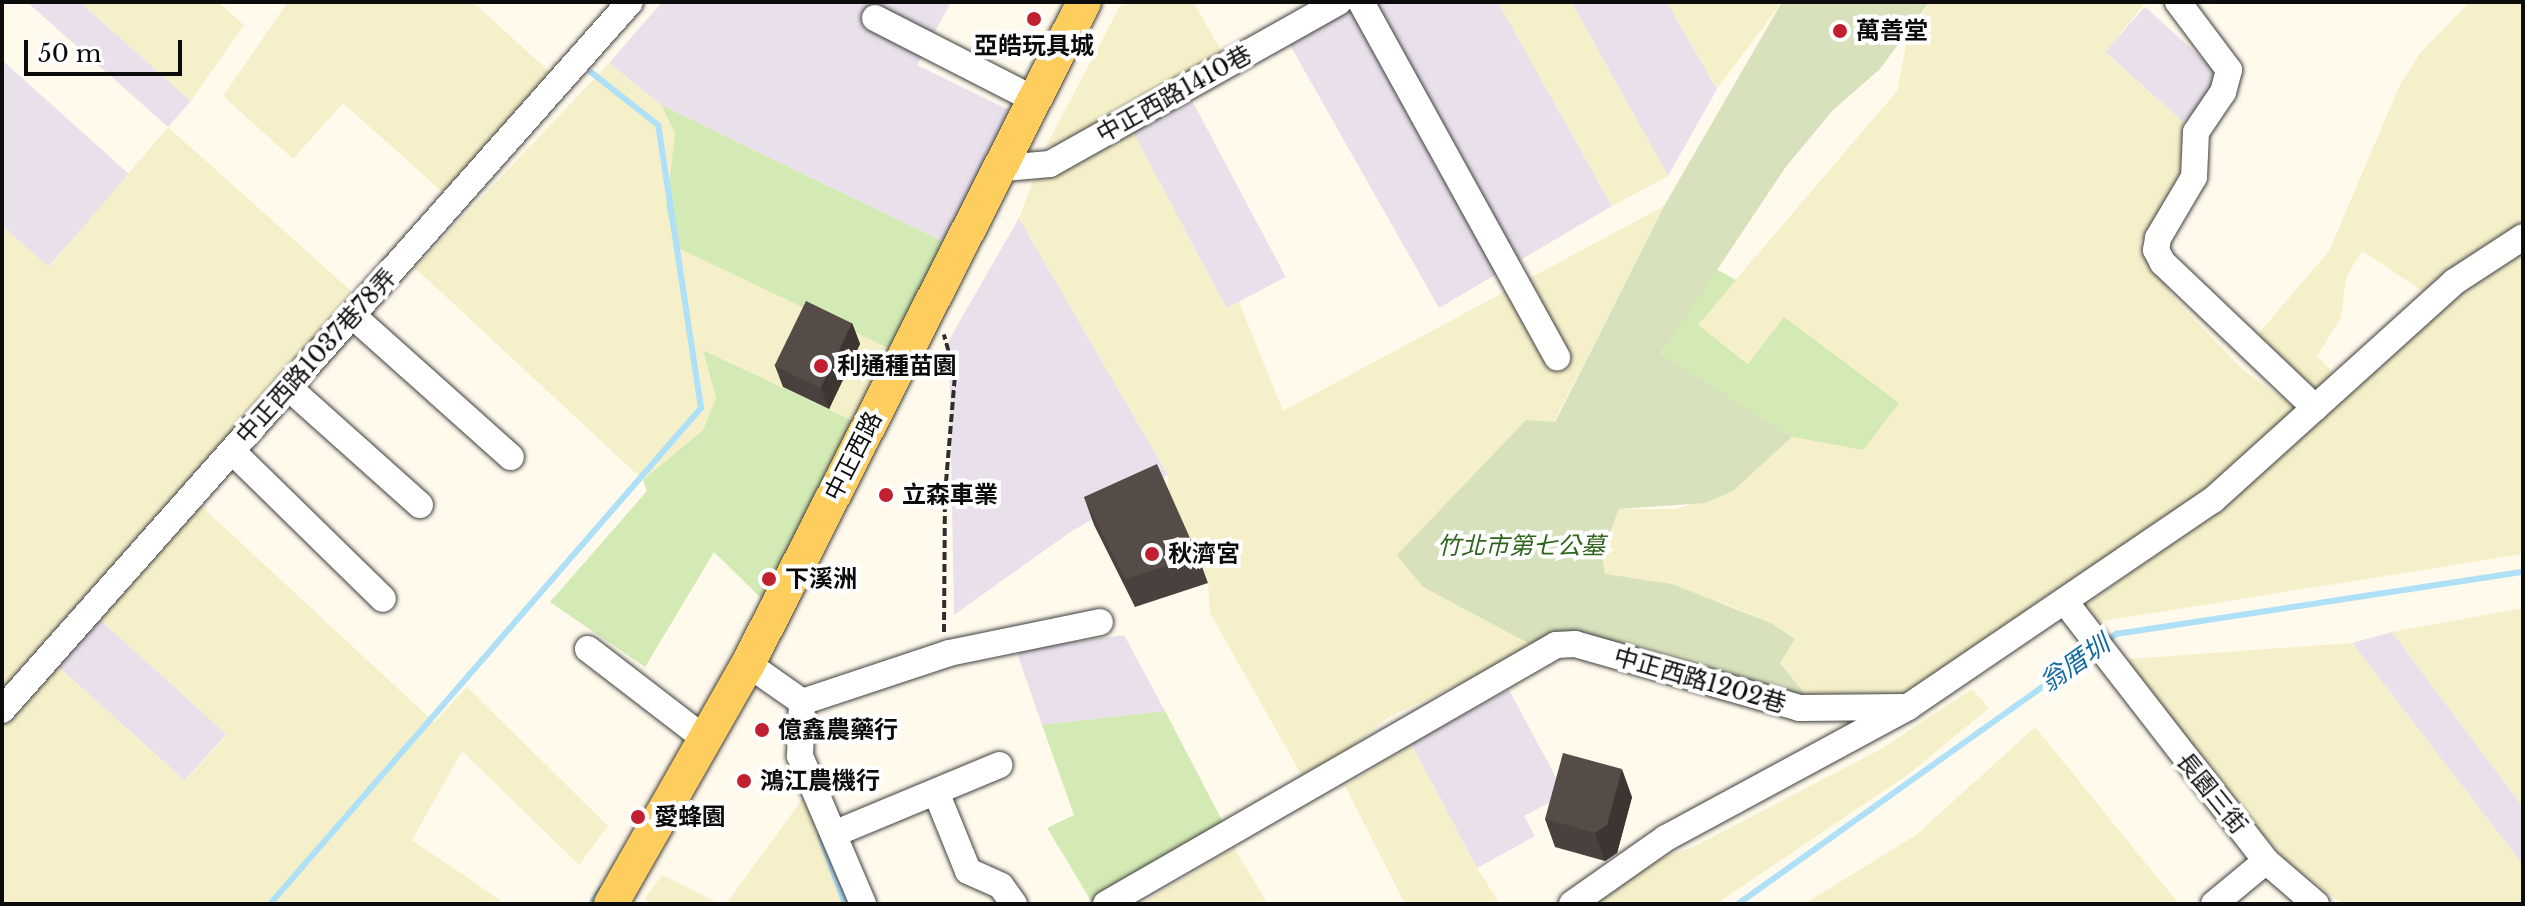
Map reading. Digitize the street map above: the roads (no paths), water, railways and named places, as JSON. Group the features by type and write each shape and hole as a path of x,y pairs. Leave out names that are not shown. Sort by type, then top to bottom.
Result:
{"main road":[{"name":"中正西路","path":"611,904 748,664 929,305 1004,168 1084,2"}],"street":[{"name":"中正西路1037巷78弄","path":"2,710 630,2"},
{"name":"中正西路1410巷","path":"1004,168 1050,164 1339,2"},
{"path":"1361,2 1557,357"},
{"path":"2178,2 2229,70 2223,92 2196,132 2194,177 2158,238 2156,250 2163,263 2315,408"},
{"path":"875,18 1035,100"},
{"path":"1572,904 1666,838 1908,707 2066,603 2213,500 2454,282 2523,237"},
{"path":"352,315 511,457"},
{"path":"288,387 420,505"},
{"path":"232,451 383,599"},
{"name":"長園三街","path":"2066,603 2116,673 2266,861 2316,904"},
{"path":"802,702 949,653 1100,622"},
{"name":"中正西路1202巷","path":"1106,904 1556,645 1575,644 1799,708 1908,707"},
{"path":"588,649 705,739"},
{"path":"748,664 802,702"},
{"path":"802,702 800,756 836,833 863,904"},
{"path":"836,833 999,765"},
{"path":"936,792 968,871 1001,886 1014,904"},
{"path":"2217,903 2266,861"}],"waterway":[{"path":"270,904 701,408 658,125 591,72"},
{"name":"翁厝圳","path":"2105,642 2116,634 2523,572"},
{"name":"翁厝圳","path":"1738,904 2093,651"},
{"path":"820,836 845,904"},
{"path":"591,904 600,890"}],"place":[{"name":"亞皓玩具城","path":"1034,19"},
{"name":"萬善堂","path":"1840,31"},
{"name":"利通種苗園","path":"821,366"},
{"name":"立森車業","path":"886,495"},
{"name":"秋濟宮","path":"1152,554"},
{"name":"下溪洲","path":"769,579"},
{"name":"億鑫農藥行","path":"762,730"},
{"name":"鴻江農機行","path":"744,781"},
{"name":"愛蜂園","path":"638,817"}],"park label":[{"name":"竹北市第七公墓","path":"1521,546"}]}
